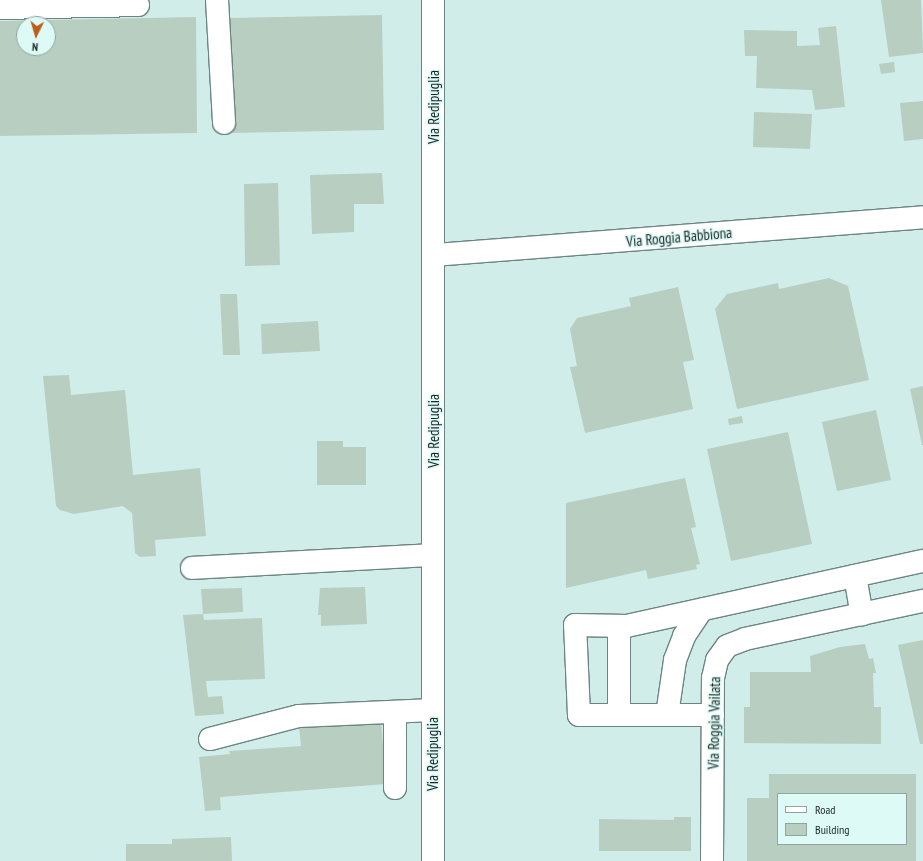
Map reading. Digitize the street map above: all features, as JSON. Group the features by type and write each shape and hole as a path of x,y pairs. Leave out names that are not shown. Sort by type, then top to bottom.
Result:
{"street":[{"path":"217,0 224,123"},
{"name":"Via Redipuglia","path":"432,861 434,555 433,0"},
{"path":"0,8 138,5"},
{"name":"Via Roggia Babbiona","path":"434,255 923,217"},
{"path":"192,568 434,555"},
{"path":"713,715 579,715 575,625 619,626 923,561"},
{"path":"855,576 862,614"},
{"name":"Via Roggia Vailata","path":"712,861 713,678 717,660 727,646 745,639 923,601"},
{"path":"667,715 675,660 684,636 702,609"},
{"path":"619,626 619,715"},
{"path":"210,739 299,716 433,710"},
{"path":"395,712 395,788"}],"building":[{"path":"881,0 921,0 923,53 889,57"},
{"path":"382,15 384,130 226,133 224,18"},
{"path":"196,17 197,133 0,136 0,21 16,21 16,56 56,56 56,20"},
{"path":"836,26 845,107 815,110 812,90 756,88 757,56 745,56 744,30 797,31 797,46 820,45 818,28"},
{"path":"894,62 895,72 881,74 879,64"},
{"path":"923,101 923,139 904,141 900,103"},
{"path":"754,112 812,114 810,149 753,147"},
{"path":"382,173 384,204 354,204 354,232 312,234 310,175"},
{"path":"278,183 280,265 245,266 244,184"},
{"path":"829,278 848,286 869,380 737,409 715,309 727,294 778,283 779,289"},
{"path":"678,287 694,360 683,362 693,409 585,433 570,367 577,366 570,329 577,318 631,306 629,298"},
{"path":"220,294 237,294 240,355 223,355"},
{"path":"318,321 320,351 262,354 261,324"},
{"path":"69,375 71,395 125,390 133,475 200,468 206,536 155,540 156,556 140,557 135,553 132,513 123,506 74,514 60,510 56,506 43,376"},
{"path":"923,386 923,445 922,445 910,389"},
{"path":"876,410 891,480 837,491 822,422"},
{"path":"742,416 743,423 729,425 728,419"},
{"path":"788,432 812,544 731,561 707,449"},
{"path":"317,441 343,441 343,447 366,447 366,485 317,485"},
{"path":"685,478 696,527 691,528 700,564 696,565 697,569 648,579 646,570 566,588 566,503"},
{"path":"365,587 367,624 321,626 321,615 318,615 320,588"},
{"path":"242,588 243,612 203,614 201,589"},
{"path":"203,614 204,620 262,618 265,679 206,681 208,697 222,696 224,714 195,716 183,615"},
{"path":"923,640 923,744 920,744 898,645"},
{"path":"865,644 869,659 873,658 876,673 873,673 874,707 881,707 881,744 744,743 744,707 750,707 750,672 811,672 810,656 840,647"},
{"path":"381,720 386,784 220,797 221,810 205,811 199,757 230,754 229,751 301,746 299,726"},
{"path":"769,774 916,774 916,861 747,861 747,798 769,798"},
{"path":"674,817 691,817 691,851 599,851 599,819 674,820"},
{"path":"231,837 232,861 126,861 126,844 172,844 172,839"}]}
